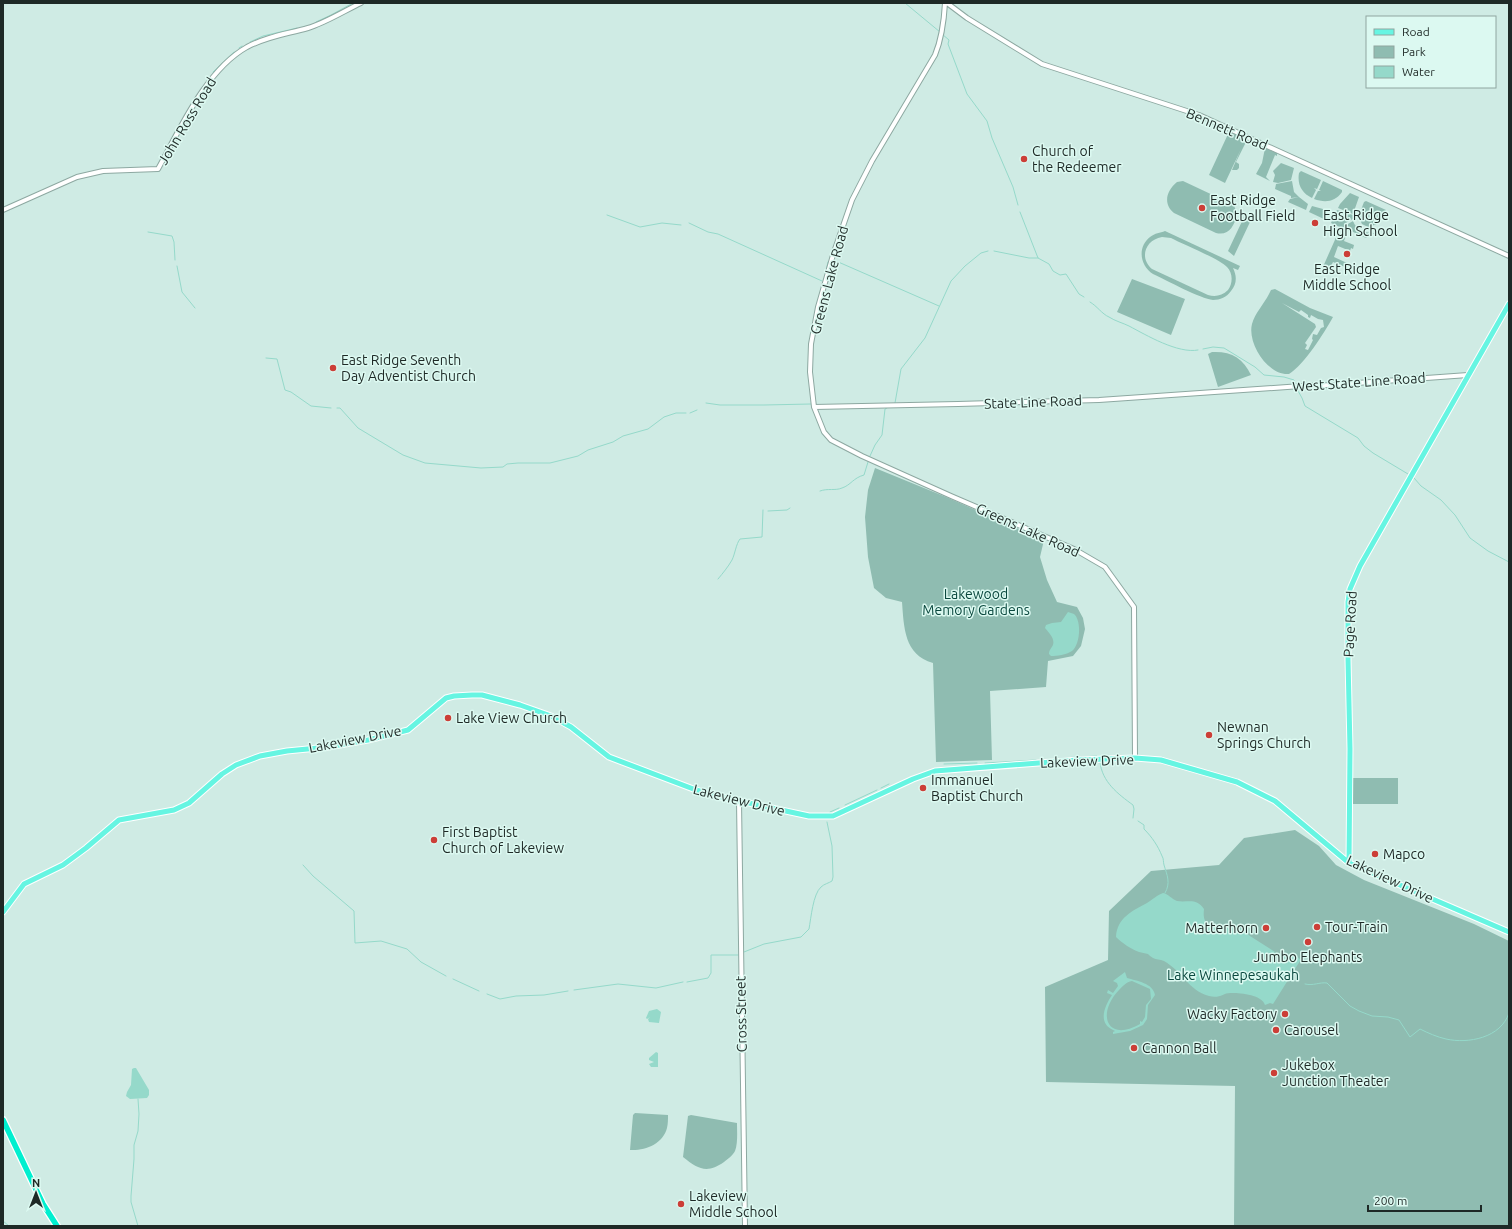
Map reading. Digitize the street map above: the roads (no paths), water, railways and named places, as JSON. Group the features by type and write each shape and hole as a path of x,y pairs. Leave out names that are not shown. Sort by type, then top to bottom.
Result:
{"highway":[{"path":"3,1120 43,1204 57,1226"}],"main road":[{"name":"Page Road","path":"1349,863 1350,749 1348,602 1350,589 1360,566 1509,304"},
{"name":"Lakeview Drive","path":"3,912 24,884 63,865 119,820 174,810 189,803 222,774 236,765 260,756 287,751 360,742 408,730 446,698 454,696 482,695 520,705 551,716 571,727 609,757 696,790 808,816 833,816 912,779 935,771 992,766 1135,758 1160,760 1237,782 1275,801 1349,863 1509,932"}],"street":[{"name":"John Ross Road","path":"3,210 77,177 103,171 158,169 182,124 212,78 240,52 247,47 275,35 310,28 361,3"},
{"name":"Greens Lake Road","path":"946,3 943,27 935,55 872,161 852,200 833,255 818,307 811,344 810,372 814,407 824,432 831,440 862,456 1074,549 1105,567 1134,607 1135,758"},
{"name":"Bennett Road","path":"946,3 1042,64 1200,115 1509,256"},
{"name":"West State Line Road","path":"1250,389 1330,386 1468,375"},
{"name":"State Line Road","path":"814,407 1099,400 1250,389"},
{"name":"Cross Street","path":"739,801 745,1226"}],"water":[{"path":"1068,612 1077,617 1079,633 1077,644 1070,652 1062,655 1051,656 1049,653 1053,645 1053,640 1045,628 1046,625 1061,622"},
{"name":"Lake Winnepesaukah","path":"1163,893 1177,901 1192,901 1201,905 1204,909 1204,919 1208,924 1222,930 1230,925 1237,925 1250,936 1275,952 1270,958 1273,962 1277,962 1282,954 1296,956 1300,959 1273,1004 1270,1003 1265,1005 1260,999 1246,994 1226,993 1219,996 1209,996 1190,985 1176,970 1164,961 1154,959 1148,954 1133,949 1116,937 1119,925 1126,916"},
{"path":"1125,972 1127,978 1144,983 1154,991 1155,995 1148,1005 1147,1019 1143,1025 1130,1031 1113,1034 1115,1031 1109,1028 1106,1024 1104,1020 1105,1010 1112,995 1107,993 1108,990 1113,993 1118,986 1117,983 1113,981","holes":["1132,981 1150,989 1151,999 1146,1005 1145,1017 1142,1022 1140,1021 1140,1024 1129,1029 1120,1030 1113,1028 1108,1023 1108,1008 1112,999 1126,983"]},
{"path":"657,1009 661,1012 659,1023 649,1022 648,1019 650,1017 647,1019 646,1018 649,1011"},
{"path":"656,1052 658,1053 658,1067 651,1067 649,1064 654,1062 649,1060 649,1058"},
{"path":"136,1068 149,1090 149,1095 147,1098 130,1099 126,1096 131,1085 132,1069"}],"waterway":[{"path":"316,22 353,3"},
{"path":"905,3 940,32"},
{"path":"250,42 263,36 297,28"},
{"path":"942,34 949,40 948,44 967,94 987,121 992,138 1013,187 1018,205"},
{"path":"213,72 234,52"},
{"path":"1020,212 1038,258 1049,264 1053,271 1060,275 1066,274 1079,294 1084,297"},
{"path":"607,215 640,227 662,223 681,225"},
{"path":"689,223 708,232 718,234 822,281"},
{"path":"148,232 172,236 174,242 175,260"},
{"path":"895,403 901,369 925,338 951,281 965,266 981,253 988,251"},
{"path":"994,251 1029,258 1038,258"},
{"path":"836,261 939,306"},
{"path":"826,271 828,262"},
{"path":"177,266 182,292 195,308"},
{"path":"1090,302 1111,318 1162,343 1181,349 1198,350"},
{"path":"1203,349 1213,347 1224,348 1255,367 1264,375 1284,377 1294,380 1295,383"},
{"path":"266,358 277,359 285,390 291,392 311,406 331,408"},
{"path":"1297,389 1305,406 1358,438 1364,446 1373,453 1408,474"},
{"path":"706,403 720,405 811,404"},
{"path":"337,408 340,408 358,428 403,455 425,463 481,468 503,467 507,464 518,463 550,463 578,456 588,450 613,442 623,436 648,429 664,417 676,413 686,413"},
{"path":"870,456 882,435 885,409 887,408"},
{"path":"690,413 697,410"},
{"path":"820,491 845,487 857,478 864,475 868,462"},
{"path":"1414,478 1421,486 1441,500 1455,515 1470,538 1488,551 1509,562"},
{"path":"768,511 787,510 790,508"},
{"path":"718,579 732,560 740,539 762,537 763,510"},
{"path":"1042,760 1076,757"},
{"path":"1081,757 1098,757"},
{"path":"985,763 1036,760"},
{"path":"1100,762 1101,769 1107,781 1116,792 1133,805 1133,818"},
{"path":"944,764 977,763"},
{"path":"881,788 889,784"},
{"path":"845,805 877,790"},
{"path":"830,812 839,808"},
{"path":"1138,821 1144,825 1144,829 1150,835 1163,857 1168,882 1165,893"},
{"path":"744,952 764,944 801,937 809,929 813,906 818,890 832,881 833,877 832,846 827,822"},
{"path":"303,865 313,876 354,911 355,943 381,941 407,949 421,962 446,976"},
{"path":"687,982 708,978 711,973 711,955 738,955"},
{"path":"453,979 479,991"},
{"path":"574,990 618,984 656,988 683,982"},
{"path":"1305,984 1311,985 1327,983 1350,1006 1359,1011 1372,1016 1388,1017 1399,1020 1410,1037 1420,1029 1446,1039 1464,1041 1473,1040 1491,1034 1505,1022 1509,1013"},
{"path":"487,994 500,999 568,991"},
{"path":"138,1099 138,1131 134,1145 131,1202 138,1226"},
{"path":"3,1221 9,1226"}],"place":[{"name":"Church of the Redeemer","path":"1024,159"},
{"name":"East Ridge Football Field","path":"1202,208"},
{"name":"East Ridge High School","path":"1315,223"},
{"name":"East Ridge Middle School","path":"1347,254"},
{"name":"East Ridge Seventh Day Adventist Church","path":"333,368"},
{"name":"Lake View Church","path":"448,718"},
{"name":"Newnan Springs Church","path":"1209,735"},
{"name":"Immanuel Baptist Church","path":"923,788"},
{"name":"First Baptist Church of Lakeview","path":"434,840"},
{"name":"Mapco","path":"1375,854"},
{"name":"Tour-Train","path":"1317,927"},
{"name":"Matterhorn","path":"1266,928"},
{"name":"Jumbo Elephants","path":"1308,942"},
{"name":"Wacky Factory","path":"1285,1014"},
{"name":"Carousel","path":"1276,1030"},
{"name":"Cannon Ball","path":"1134,1048"},
{"name":"Jukebox Junction Theater","path":"1274,1073"},
{"name":"Lakeview Middle School","path":"681,1204"}],"park label":[{"name":"Lakewood Memory Gardens","path":"976,602"}]}
